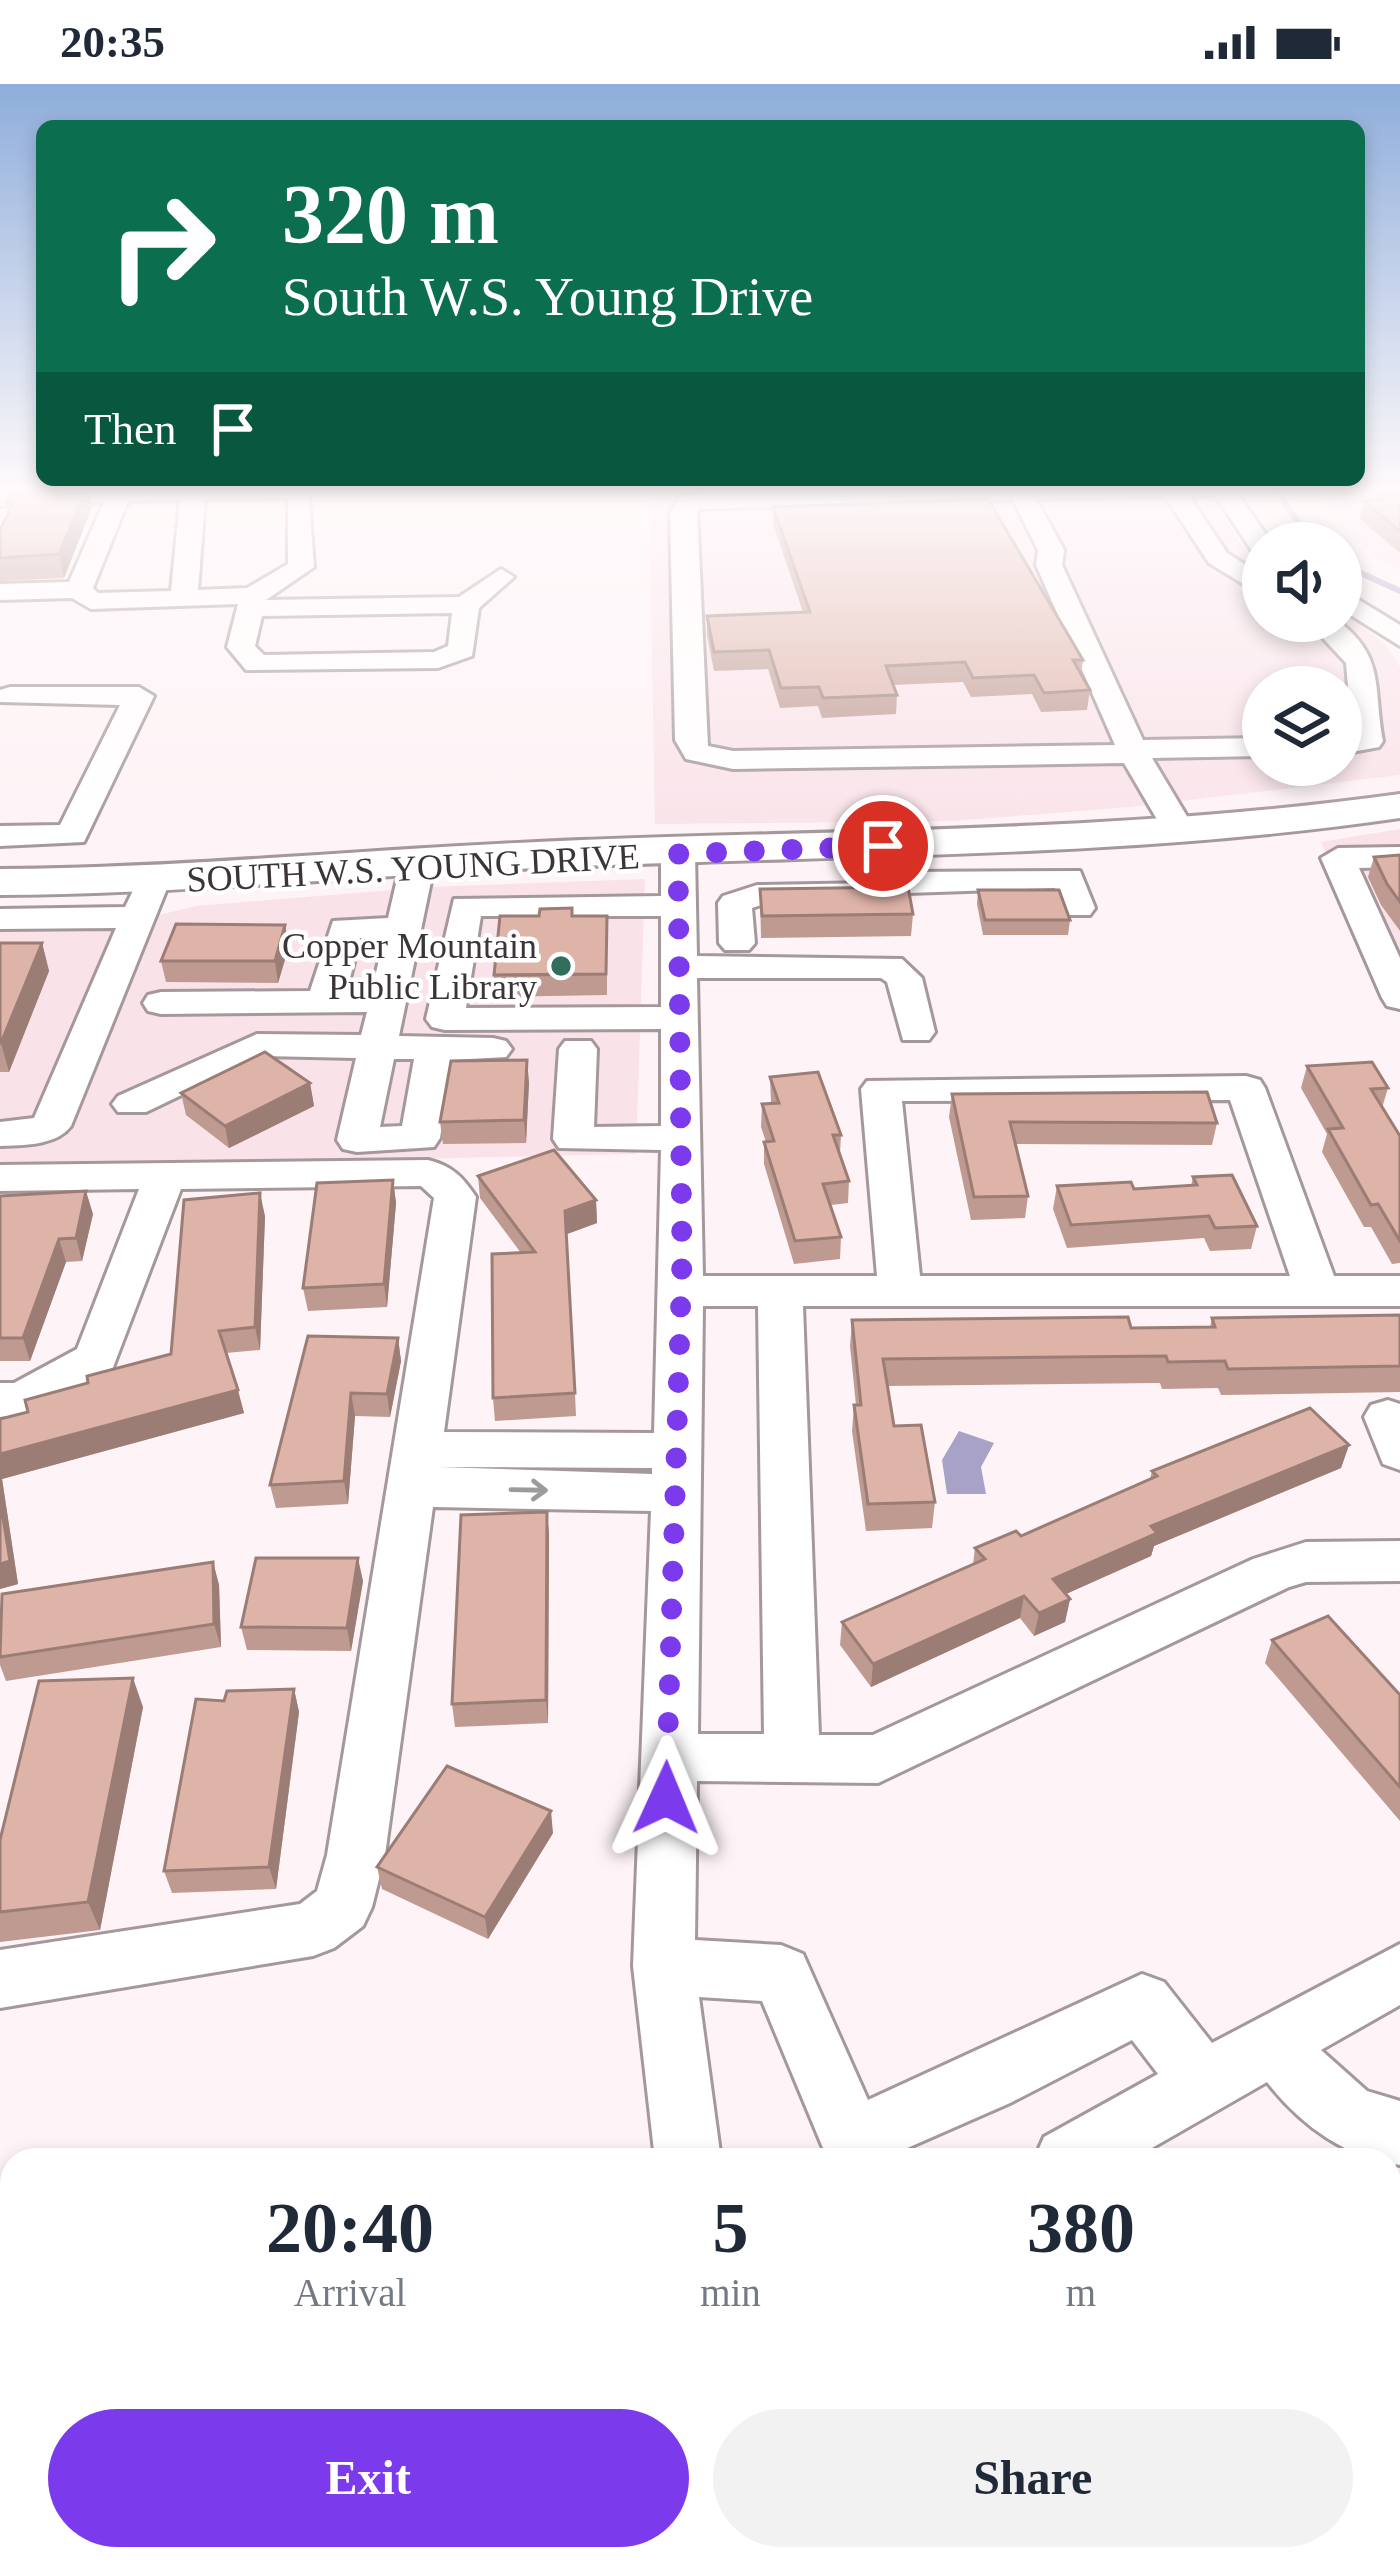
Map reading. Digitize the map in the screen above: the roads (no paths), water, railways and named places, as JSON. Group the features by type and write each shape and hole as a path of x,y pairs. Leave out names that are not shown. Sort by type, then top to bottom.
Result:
{"main road":[{"name":"SOUTH W.S. YOUNG DRIVE","path":"0,882 139,915 418,862 678,854 886,865 982,861 1400,806"}],"street":[{"path":"252,603 241,647 256,664 438,660 462,650 466,605"},
{"path":"321,603 469,603"},
{"path":"685,603 690,740 698,753 734,760 1242,748"},
{"path":"1066,603 1133,752 1181,833"},
{"path":"1362,609 1400,638"},
{"path":"1362,619 1375,617"},
{"path":"1343,642 1361,666"},
{"path":"1362,668 1367,682 1363,721 1368,741 1362,742"},
{"path":"0,836 72,835 139,696 8,698"},
{"path":"678,854 682,1291 664,1966 687,2148"},
{"path":"1400,857 1338,858 1400,998"},
{"path":"982,861 1068,878 1078,908"},
{"path":"418,862 357,1140 420,1138 435,1049"},
{"path":"680,1034 445,1019 466,906 679,909 736,927 735,903 757,895 891,893 886,865"},
{"path":"0,919 139,915"},
{"path":"0,947 139,915"},
{"path":"0,1134 50,1126 139,915"},
{"path":"325,1004 345,928 403,928"},
{"path":"679,967 889,967 904,978 916,1032"},
{"path":"161,1003 387,1001"},
{"path":"132,1104 257,1045 578,1049 680,1034"},
{"path":"578,1049 573,1138 681,1138"},
{"path":"900,1291 881,1089 1246,1088 1318,1291"},
{"path":"0,1178 428,1173 443,1181 455,1197 356,1855 342,1907 313,1929 0,1979"},
{"path":"0,1400 22,1400 96,1359 165,1175"},
{"path":"682,1291 1400,1291"},
{"path":"780,1291 792,1758"},
{"path":"414,1468 676,1472"},
{"path":"667,1757 878,1759 1288,1568 1306,1562 1400,1561"},
{"path":"664,1966 781,1974 852,2139 987,2081 1142,2003 1203,2082"},
{"path":"1088,2148 1400,1972"},
{"path":"1275,2042 1309,2087 1352,2118 1400,2133"}],"place":[{"name":"Copper Mountain Public Library","path":"561,966"}]}
